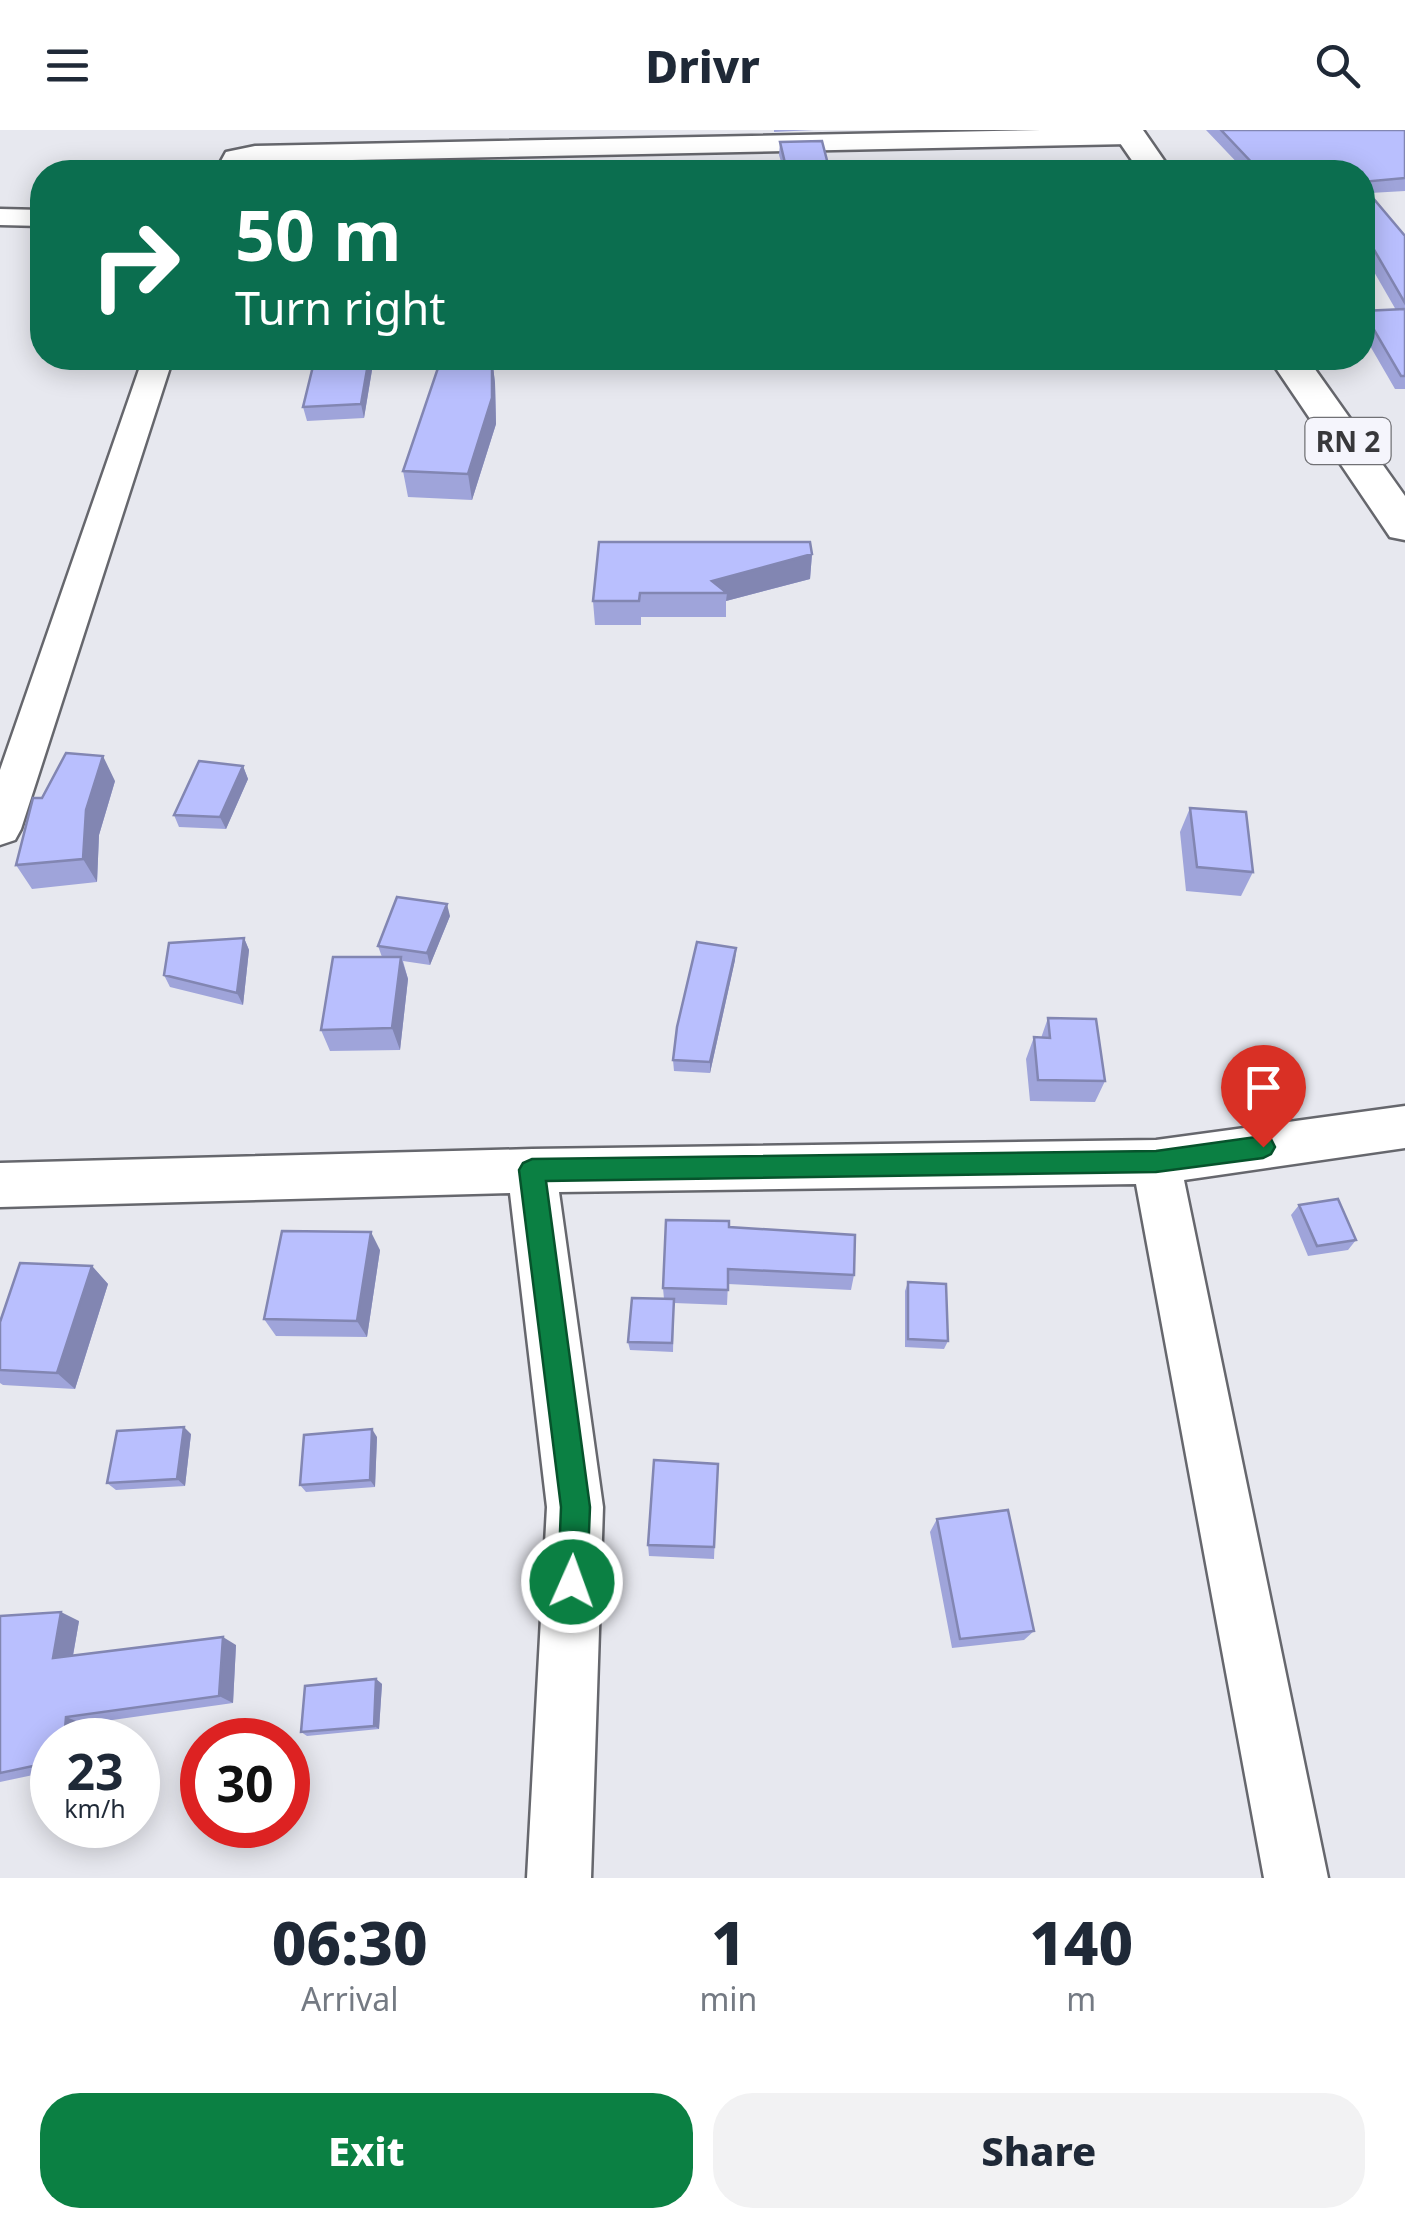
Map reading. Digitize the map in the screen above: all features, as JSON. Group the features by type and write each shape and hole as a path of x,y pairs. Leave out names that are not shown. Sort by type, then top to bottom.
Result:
{"main road":[{"path":"1129,133 1148,160"},
{"name":"RN 2","path":"1296,370 1405,527"}],"street":[{"path":"235,160 256,154 1129,133"},
{"path":"0,218 30,218"},
{"path":"0,829 154,370"},
{"path":"0,1185 532,1170 1156,1162 1405,1127"},
{"path":"1156,1162 1296,1878"},
{"path":"532,1170 576,1507 559,1878"}],"building":[{"path":"1221,130 1405,130 1405,178 1375,181 1375,160 1249,160"},
{"path":"822,141 827,160 784,160 780,142"},
{"path":"1375,200 1405,236 1405,303 1375,251"},
{"path":"1405,309 1405,376 1401,376 1375,332 1375,310"},
{"path":"312,370 367,370 361,404 303,407"},
{"path":"437,370 492,370 492,398 468,474 403,471"},
{"path":"599,542 810,542 812,554 712,581 727,593 640,593 639,601 593,601"},
{"path":"66,753 103,756 86,810 83,859 16,865 33,798 42,798"},
{"path":"199,761 243,766 220,817 174,815"},
{"path":"1190,808 1246,812 1253,872 1197,867"},
{"path":"397,897 447,904 427,953 378,946"},
{"path":"244,938 237,993 164,975 169,943"},
{"path":"697,942 736,948 710,1062 673,1060"},
{"path":"333,957 401,957 392,1028 321,1030"},
{"path":"1048,1018 1096,1019 1105,1081 1038,1080 1034,1037 1050,1038"},
{"path":"1338,1199 1356,1240 1317,1246 1299,1205"},
{"path":"666,1220 729,1221 729,1227 855,1235 854,1275 728,1269 728,1290 663,1288"},
{"path":"282,1231 371,1232 357,1321 264,1319"},
{"path":"20,1263 92,1266 57,1373 0,1370 0,1322"},
{"path":"908,1282 946,1284 948,1341 908,1339"},
{"path":"632,1298 674,1299 672,1343 628,1342"},
{"path":"184,1427 177,1479 107,1483 117,1431"},
{"path":"372,1429 370,1480 300,1485 304,1435"},
{"path":"654,1460 718,1464 714,1547 648,1545"},
{"path":"1008,1510 1034,1631 960,1639 937,1519"},
{"path":"61,1612 53,1658 223,1637 219,1696 66,1718 30,1718 30,1767 0,1773 0,1616"},
{"path":"376,1679 374,1726 310,1731 310,1718 302,1718 305,1686"}],"route":[{"path":"572,1582 576,1507 532,1170 1156,1162 1263,1147"}]}
